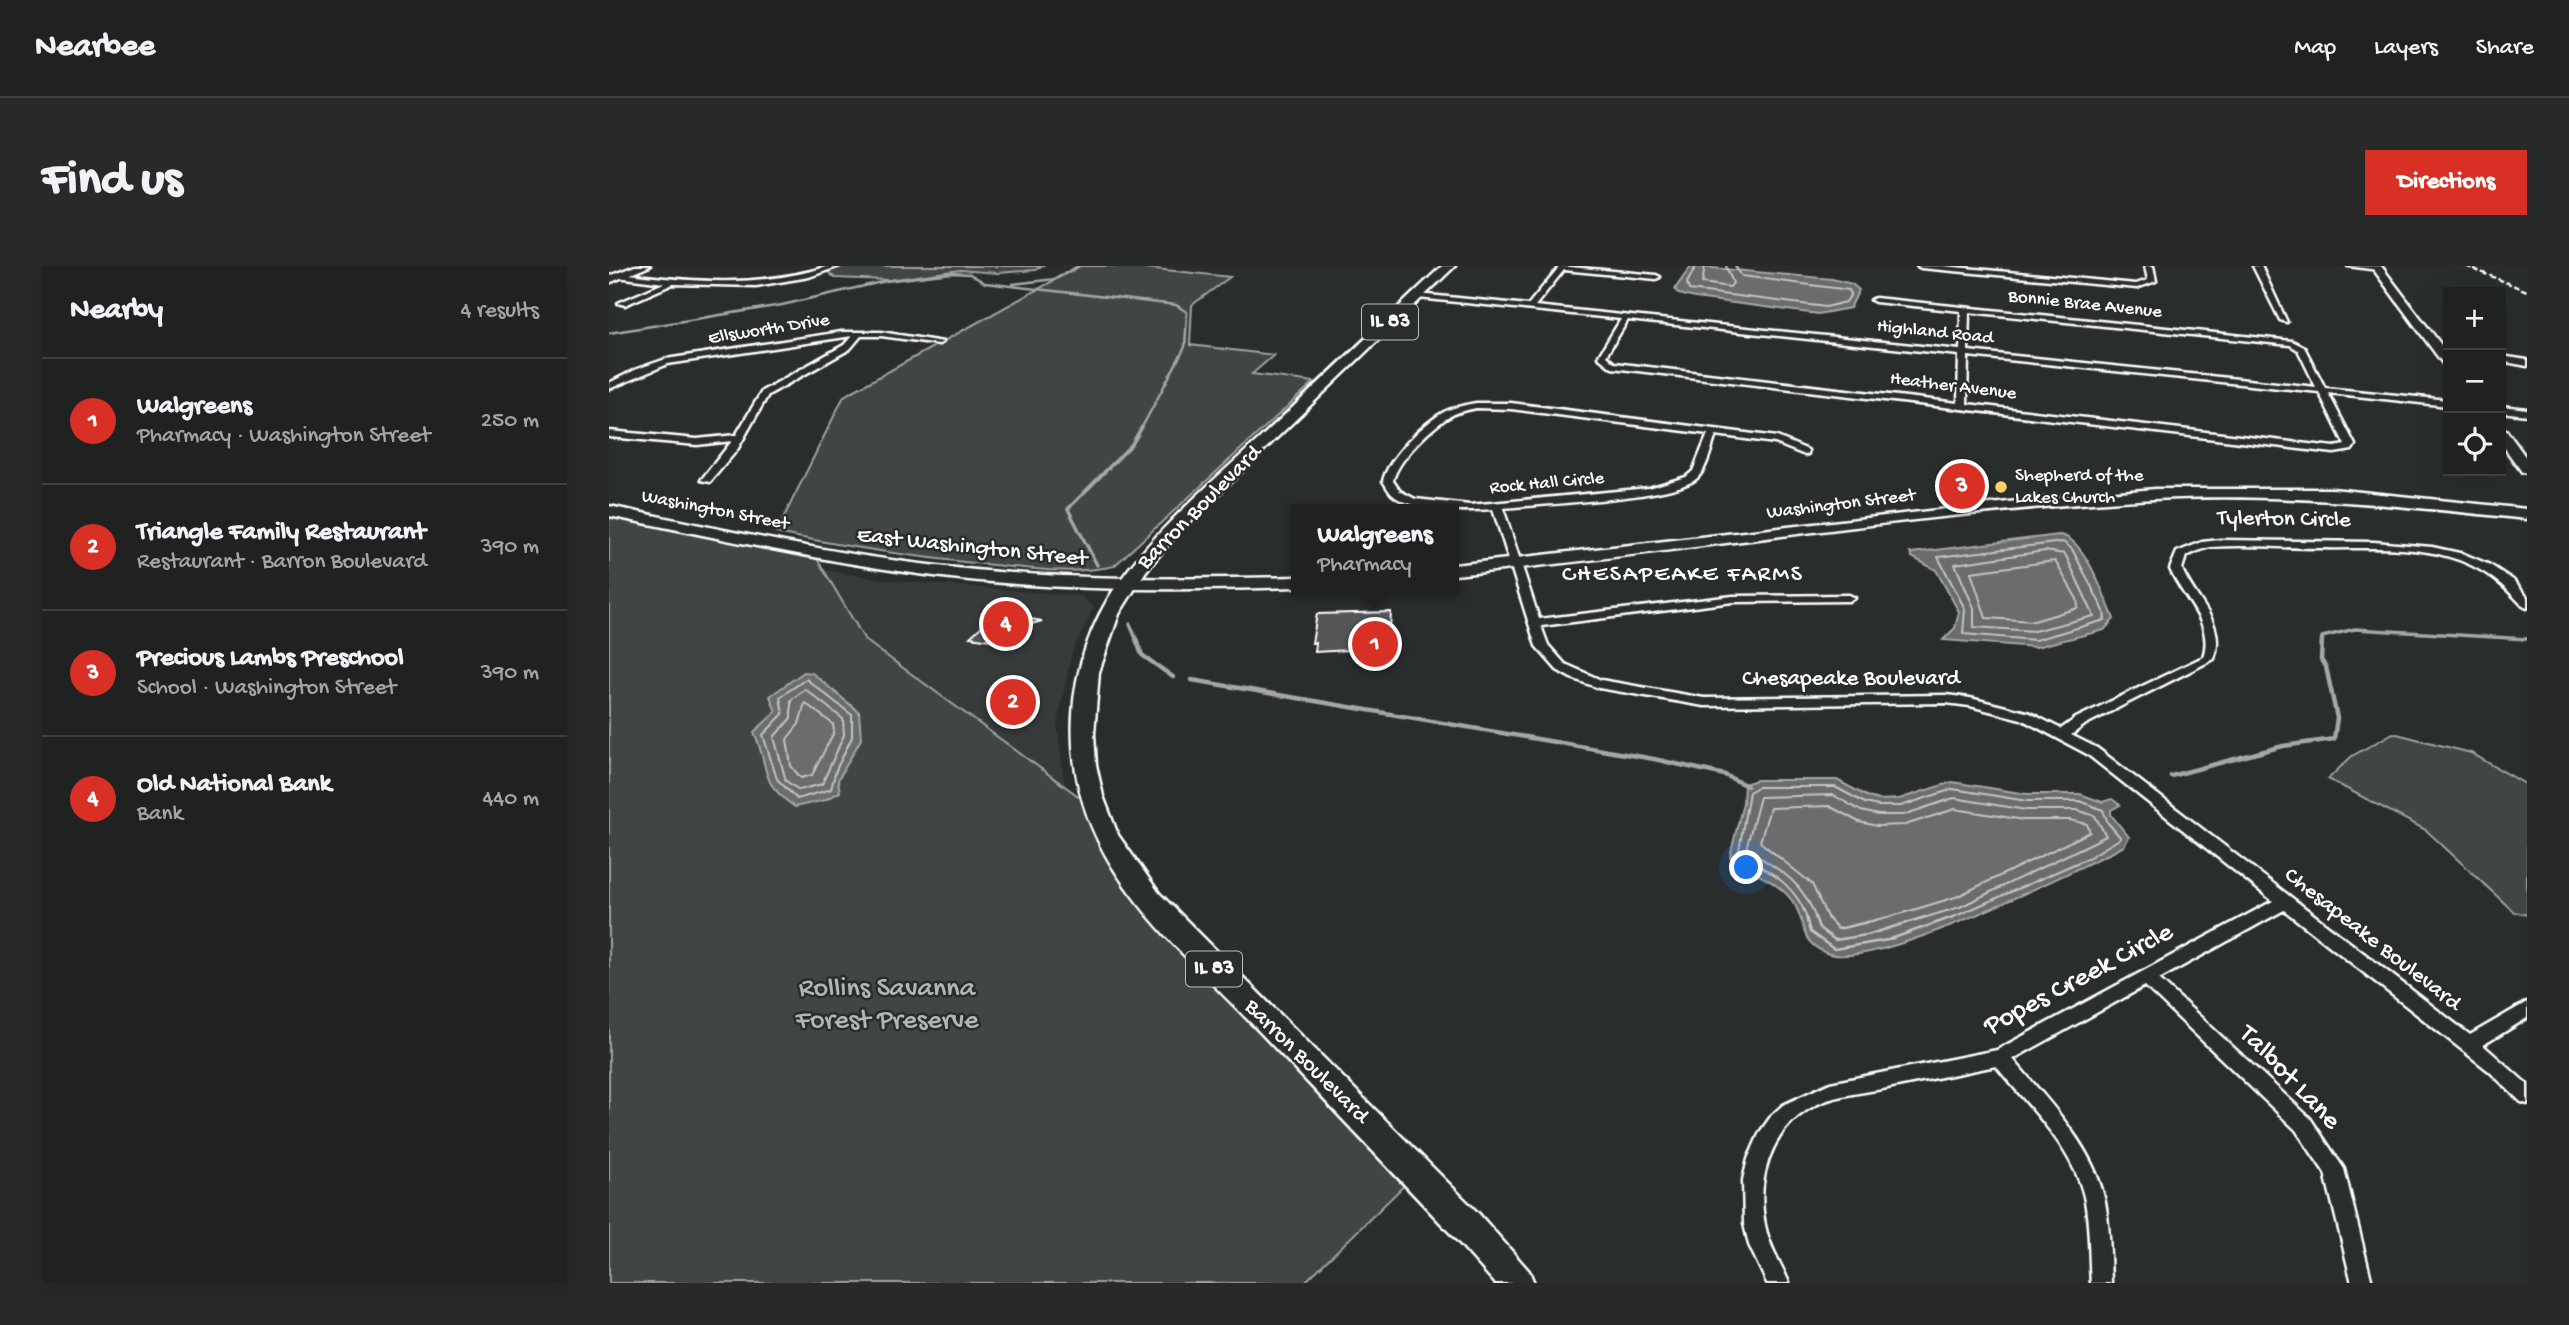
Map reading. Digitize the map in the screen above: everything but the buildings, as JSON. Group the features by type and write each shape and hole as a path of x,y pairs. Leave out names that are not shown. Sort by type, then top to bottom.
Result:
{"main road":[{"path":"615,278 645,266"},
{"name":"Barron Boulevard","path":"1449,266 1165,539 1127,585 1099,640 1091,664 1083,712 1090,788 1102,826 1116,854 1150,900 1466,1225 1517,1283"},
{"path":"2377,267 2443,353"},
{"path":"2506,440 2527,469"},
{"name":"Washington Street","path":"1459,569 2035,504 2155,494 2332,494 2527,514"},
{"name":"Washington Street","path":"609,511 813,552"},
{"name":"East Washington Street","path":"813,552 973,575 1127,585"},
{"path":"1127,585 1291,582"}],"street":[{"path":"615,278 717,286 754,285 794,278 836,266"},
{"path":"1921,266 2122,285 2147,284 2152,279 2149,266"},
{"path":"2257,266 2284,320"},
{"path":"2352,266 2377,267"},
{"path":"1530,307 1563,267 1656,277"},
{"path":"622,303 672,282"},
{"name":"Highland Road","path":"1418,296 2443,403"},
{"name":"Bonnie Brae Avenue","path":"1875,300 2292,344 2301,349 2322,391"},
{"path":"1962,406 1965,309"},
{"name":"Heather Avenue","path":"1626,317 1602,357 1612,365 2334,450 2349,448 2350,444 2322,391"},
{"path":"706,480 739,438 765,393 847,347 859,334"},
{"name":"Ellsworth Drive","path":"609,386 640,370 678,359 859,334 939,342"},
{"path":"2506,360 2527,363"},
{"path":"1383,496 1396,493 1388,481 1391,470 1432,421 1461,406 1511,406 1777,440 1805,452"},
{"path":"2506,410 2527,412"},
{"name":"Rock Hall Circle","path":"1459,505 1497,506 1670,488 1697,472 1713,432"},
{"path":"609,434 697,442 739,438"},
{"name":"Rock Hall Circle","path":"1396,493 1424,504"},
{"name":"Chesapeake Boulevard","path":"1497,506 1542,646 1549,656 1575,675 1599,684 1705,702 1946,699 1999,708 2025,716 2092,751 2469,1045 2527,1096"},
{"name":"Tylerton Circle","path":"2063,734 2081,721 2208,659 2214,648 2211,626 2176,569 2181,554 2195,547 2230,542 2411,547 2485,564 2510,584 2527,604"},
{"path":"1534,623 1742,598 1849,598"},
{"name":"Popes Creek Circle","path":"1779,1283 1764,1263 1755,1231 1752,1196 1756,1166 1764,1143 1780,1120 1806,1101 1830,1091 2000,1057 2285,902"},
{"name":"Talbot Lane","path":"2145,978 2303,1124 2334,1168 2362,1283"},
{"path":"2469,1045 2527,1010"},
{"path":"2000,1057 2074,1153 2086,1176 2095,1200 2101,1283"}],"shaded area":[{"path":"824,570 886,580 1081,596 1094,607 1072,652 1057,724 1065,787 865,640"}],"green space":[{"path":"841,266 1042,266 1035,270 997,273 960,270 889,280 835,278 828,272"},
{"path":"1080,266 1128,266 1230,277 1192,305 1190,345 1274,355 1252,374 1314,382 1114,566 1069,571 1023,568 911,555 776,533 844,396"},
{"name":"Rollins Savanna Forest Preserve","path":"609,511 813,552 865,640 1100,812 1121,855 1417,1173 1304,1283 609,1283"},
{"path":"2393,733 2471,753 2527,785 2527,915 2514,912 2426,830 2328,779 2352,756"}],"water":[{"path":"1691,266 1832,279 1852,284 1859,290 1850,308 1818,314 1695,298 1679,294 1675,289"},
{"path":"2059,535 2075,544 2083,553 2096,577 2114,619 2104,630 2036,647 1943,640 1955,628 1959,612 1936,570 1912,557 1910,553"},
{"path":"804,672 812,673 859,712 861,739 838,780 840,792 825,800 795,807 783,798 770,781 754,732 776,712 770,696"},
{"path":"1757,780 1837,780 1879,800 1899,799 1952,782 2027,794 2080,794 2102,802 2112,799 2120,805 2111,810 2111,815 2129,837 2124,846 2113,852 1967,919 1922,936 1881,949 1847,955 1824,952 1810,942 1790,897 1768,880 1735,864 1730,856 1743,803 1744,784"}],"waterway":[{"path":"1013,284 1055,279 1078,266"},
{"path":"609,333 782,305 886,281 951,273 970,274 985,283 1176,305 1187,312 1185,347 1141,429"},
{"path":"1097,565 1068,509 1132,444 1142,427"},
{"path":"1130,624 1137,641"},
{"path":"2322,639 2355,629 2527,639"},
{"path":"1136,639 1142,655 1173,677"},
{"path":"2171,776 2283,746 2334,739 2337,718 2326,667 2321,660 2322,639"},
{"path":"1192,680 1654,759 1725,775 1747,786"}],"railway":[{"path":"2466,266 2527,291"}],"place":[{"name":"Precious Lambs Preschool","path":"1962,486"},
{"name":"Shepherd of the Lakes Church","path":"2001,487"},
{"name":"Old National Bank","path":"1006,624"},
{"name":"Walgreens","path":"1375,644"},
{"name":"Triangle Family Restaurant","path":"1013,702"}],"district":[{"name":"CHESAPEAKE FARMS","path":"1683,575"}]}
